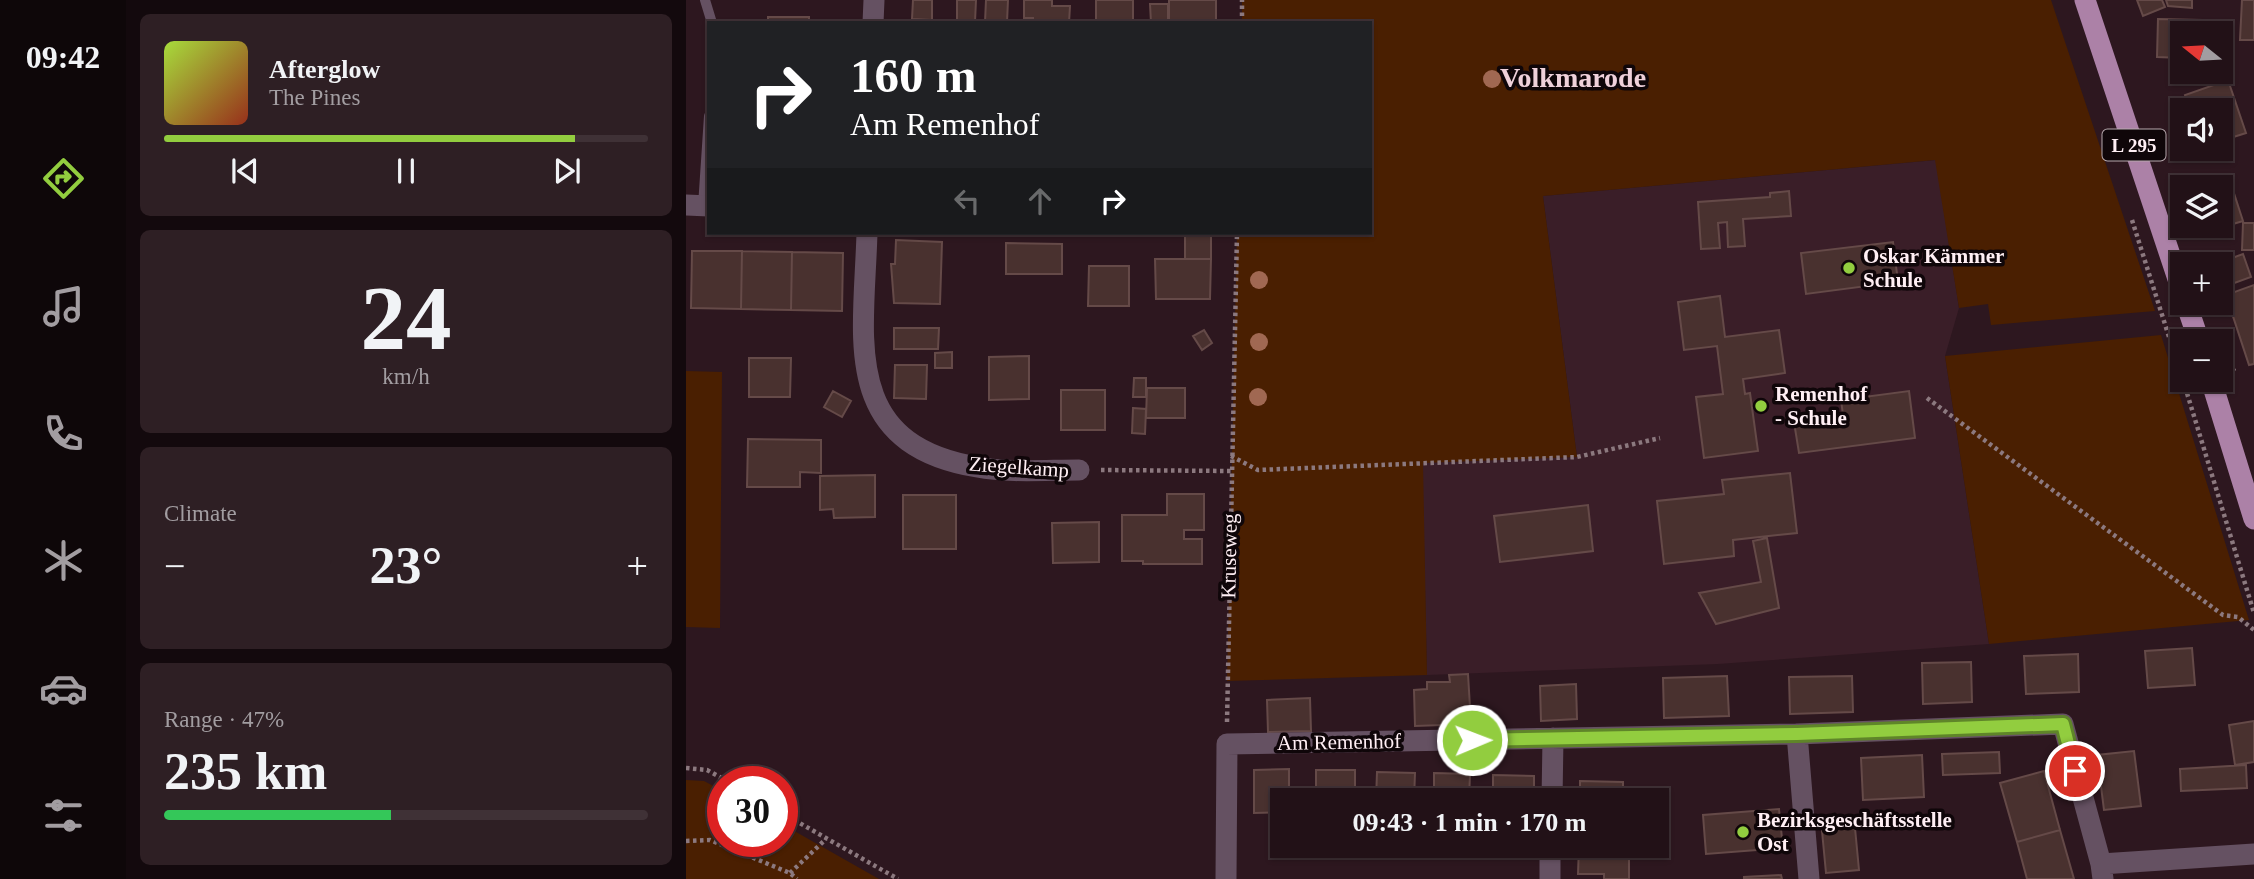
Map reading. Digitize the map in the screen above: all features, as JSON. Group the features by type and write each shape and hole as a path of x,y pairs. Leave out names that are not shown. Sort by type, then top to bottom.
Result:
{"main road":[{"name":"L 295","path":"2085,0 2170,255"},
{"path":"2216,392 2246,465 2254,519"}],"street":[{"path":"873,21 874,0"},
{"name":"Ziegelkamp","path":"867,235 864,349 869,385 879,412 897,432 951,461 978,468 1079,470"},
{"name":"Am Remenhof","path":"1227,744 1797,734 2063,724 2102,871"},
{"path":"1797,734 1809,879"},
{"path":"1552,788 1553,738"},
{"path":"1226,879 1227,744"},
{"path":"2102,871 2254,853"},
{"path":"1550,858 1550,879"}],"lane":[{"path":"705,0 711,21"},
{"path":"699,206 707,134"}],"path":[{"path":"1242,0 1242,21"},
{"path":"2128,208 2170,339"},
{"name":"Kruseweg","path":"1227,744 1237,235"},
{"path":"2187,392 2254,612"},
{"path":"1927,398 2213,608 2223,615 2238,617 2254,630"},
{"path":"1231,456 1258,470 1577,457 1660,438"},
{"name":"Ziegelkamp","path":"1079,470 1231,471"},
{"path":"686,768 707,770"},
{"path":"798,822 898,879"},
{"path":"790,873 826,839"},
{"path":"686,841 710,840 790,873 797,879"}],"shaded area":[{"path":"1242,0 2051,0 2155,311 1991,325 1988,304 1959,308 1935,160 1543,196 1577,457 1423,463 1427,675 1227,681 1237,235 1372,235 1372,21 1242,21"},
{"name":"Remenhof - Schule","path":"1936,160 1959,308 1945,356 1989,644 1718,664 1427,675 1422,462 1577,457 1543,196"},
{"path":"2161,335 2170,364 2170,392 2179,392 2249,620 1989,644 1945,356"},
{"path":"686,371 722,372 720,628 686,627"},
{"path":"686,780 707,783 707,857 798,857 798,833 879,879 686,879"}],"building":[{"path":"913,0 932,0 932,20 912,19"},
{"path":"957,0 976,0 975,21 957,21"},
{"path":"986,0 1008,0 1007,21 985,21"},
{"path":"1024,0 1052,0 1052,6 1070,6 1069,21 1033,21 1033,18 1024,18"},
{"path":"1096,0 1133,0 1133,21 1096,21"},
{"path":"1169,0 1216,0 1216,21 1169,21"},
{"path":"2137,0 2162,0 2165,7 2143,16"},
{"path":"2166,0 2192,0 2192,8 2168,6"},
{"path":"2242,0 2254,0 2254,40 2240,40"},
{"path":"1150,4 1168,4 1168,21 1151,21"},
{"path":"768,17 809,17 809,21 768,21"},
{"path":"2158,19 2202,20 2170,21 2170,58 2157,57"},
{"path":"2217,84 2229,84 2246,133 2233,137 2233,98 2186,98 2185,95"},
{"path":"2233,190 2243,221 2233,224"},
{"path":"1789,191 1791,216 1743,219 1745,246 1728,247 1727,222 1718,223 1720,248 1701,249 1698,202 1770,197 1770,193"},
{"path":"2243,223 2254,223 2254,250 2242,250"},
{"path":"1185,235 1211,235 1211,259 1185,259"},
{"path":"896,240 942,242 940,304 894,303 891,264 895,264"},
{"name":"Oskar Kämmer Schule","path":"1893,242 1898,282 1806,294 1801,253"},
{"path":"1006,243 1062,244 1062,274 1006,274"},
{"path":"692,251 742,251 741,309 691,308"},
{"path":"742,251 792,252 791,310 741,309"},
{"path":"792,252 843,253 842,311 791,310"},
{"path":"2243,254 2251,277 2233,284 2233,258"},
{"path":"1155,259 1211,259 1210,299 1156,299"},
{"path":"1089,266 1129,266 1129,306 1088,306"},
{"path":"2254,285 2254,364 2249,365 2233,315 2233,292"},
{"path":"1720,296 1725,337 1779,330 1785,373 1743,379 1745,394 1750,393 1758,451 1704,458 1696,397 1723,394 1717,346 1684,350 1678,302"},
{"path":"894,328 939,328 938,349 894,349"},
{"path":"1204,330 1212,343 1202,350 1193,336"},
{"path":"952,352 952,368 935,368 935,353"},
{"path":"1029,356 1029,399 989,400 989,357"},
{"path":"749,358 791,358 790,397 749,397"},
{"path":"895,365 927,365 926,399 894,398"},
{"path":"1134,378 1146,378 1146,397 1133,397"},
{"path":"1147,388 1185,388 1185,418 1146,418"},
{"path":"1061,390 1105,390 1105,430 1061,430"},
{"path":"833,391 851,401 842,417 824,407"},
{"path":"1909,391 1915,438 1799,453 1794,422 1843,415 1841,400"},
{"path":"1133,408 1146,409 1145,434 1132,433"},
{"path":"748,439 821,440 821,473 800,472 800,487 747,487"},
{"path":"1790,473 1797,533 1733,540 1734,556 1664,564 1657,501 1724,494 1722,480"},
{"path":"875,475 875,517 834,518 833,509 820,510 820,476"},
{"path":"1167,494 1204,494 1204,530 1184,530 1184,539 1202,539 1202,564 1143,564 1143,561 1122,561 1122,515 1167,515"},
{"path":"903,495 956,495 956,549 903,549"},
{"path":"1588,505 1593,551 1500,562 1494,516"},
{"path":"1099,522 1099,562 1053,563 1052,523"},
{"path":"1767,538 1779,608 1716,624 1699,593 1761,582 1753,541"},
{"path":"2192,648 2195,685 2148,688 2145,651"},
{"path":"2078,654 2079,692 2026,694 2024,656"},
{"path":"1971,662 1972,702 1923,704 1922,663"},
{"path":"1468,674 1471,724 1415,726 1414,690 1427,689 1427,682 1450,682 1449,675"},
{"path":"1727,676 1729,716 1664,718 1663,678"},
{"path":"1852,676 1853,712 1790,714 1789,677"},
{"path":"1576,684 1577,719 1541,721 1540,686"},
{"path":"1310,698 1311,731 1268,732 1267,700"},
{"path":"2254,721 2254,762 2235,765 2229,725"},
{"path":"2134,751 2141,806 2104,810 2097,755"},
{"path":"1999,752 2000,773 1943,775 1942,754"},
{"path":"1922,755 1924,797 1863,800 1861,758"},
{"path":"2246,765 2247,788 2181,791 2180,769"},
{"path":"1289,769 1289,788 1270,788 1270,812 1254,813 1254,770"},
{"path":"1316,770 1355,770 1355,788 1316,788"},
{"path":"2044,771 2060,830 2017,842 2000,783"},
{"path":"1377,772 1415,773 1414,788 1376,788"},
{"path":"1434,773 1470,774 1469,788 1434,788"},
{"path":"1493,775 1534,776 1534,788 1493,788"},
{"path":"1580,781 1623,782 1623,788 1580,788"},
{"name":"Bezirksgeschäftsstelle Ost","path":"1779,809 1783,848 1706,854 1703,815"},
{"path":"1855,828 1859,870 1826,873 1822,831"},
{"path":"2060,830 2074,879 2027,879 2017,842"},
{"path":"1579,858 1629,858 1629,879 1604,879 1604,874 1578,874"},
{"path":"1781,875 1782,879 1744,879 1744,877"}],"place":[{"name":"Oskar Kämmer Schule","path":"1849,268"},
{"name":"Remenhof - Schule","path":"1761,406"},
{"name":"Bezirksgeschäftsstelle Ost","path":"1743,832"}],"district":[{"name":"Volkmarode","path":"1573,77"}],"route":[{"path":"1472,740 1797,734 2063,724 2075,771"}]}
